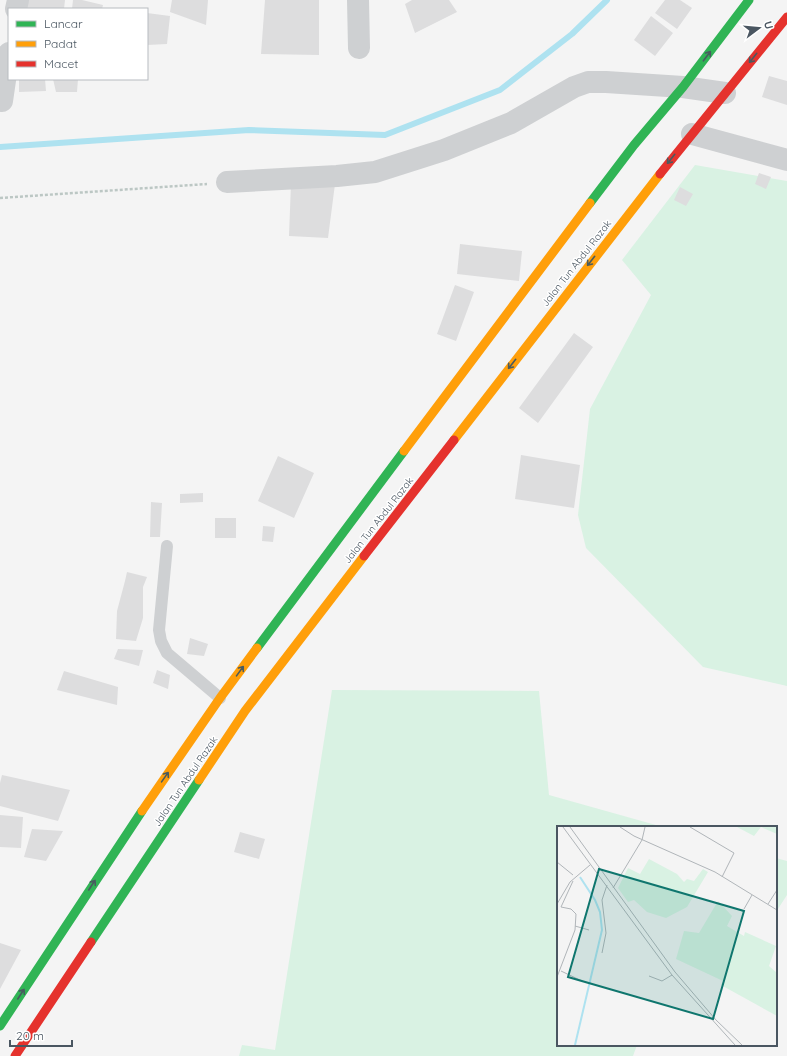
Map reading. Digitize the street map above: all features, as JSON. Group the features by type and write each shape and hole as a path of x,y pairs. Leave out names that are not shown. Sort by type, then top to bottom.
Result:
{"main road":[{"name":"Jalan Tun Abdul Razak","path":"0,1026 124,837 220,698 320,562 634,145 683,87 749,0"},
{"name":"Jalan Tun Abdul Razak","path":"15,1056 245,711 648,188 787,17"}],"street":[{"path":"358,0 359,48"},
{"path":"2,101 8,60"},
{"path":"227,182 337,176 375,172 444,150 511,122 574,87 588,82 683,87 725,93"},
{"path":"692,134 787,160"}],"lane":[{"path":"167,546 159,630 161,642 167,653 220,698"}],"path":[{"path":"0,198 227,182"}],"green space":[{"path":"695,165 787,181 787,686 703,667 586,548 578,515 590,409 651,295 622,260"},
{"path":"332,690 539,691 549,795 659,826 557,826 557,1046 637,1046 633,1056 239,1056 242,1045 275,1050"},
{"path":"777,858 787,861 787,895 777,910"}],"building":[{"path":"28,0 65,0 64,8 25,8"},
{"path":"73,0 82,0 103,5 102,8 72,8"},
{"path":"172,0 208,0 206,25 170,12"},
{"path":"265,0 319,0 319,55 261,54"},
{"path":"412,0 449,0 457,12 415,33 405,4"},
{"path":"665,0 680,0 692,8 677,29 655,13"},
{"path":"148,13 170,16 167,44 148,45"},
{"path":"651,16 673,33 655,56 634,40"},
{"path":"769,76 787,81 787,105 762,97"},
{"path":"19,80 45,80 46,91 19,92"},
{"path":"53,80 78,80 77,92 56,92"},
{"path":"759,173 771,177 766,189 755,184"},
{"path":"291,183 335,184 328,238 289,236"},
{"path":"680,187 693,194 686,206 674,200"},
{"path":"460,244 522,251 519,281 457,274"},
{"path":"455,285 474,292 456,341 437,334"},
{"path":"574,333 593,347 538,423 519,408"},
{"path":"521,455 580,465 574,508 515,499"},
{"path":"278,456 314,473 294,518 258,501"},
{"path":"203,493 203,502 180,503 180,494"},
{"path":"151,502 162,503 160,537 150,537"},
{"path":"215,518 236,518 236,538 215,538"},
{"path":"263,526 275,527 273,542 262,541"},
{"path":"127,572 147,577 143,587 143,618 136,641 116,639 117,611"},
{"path":"190,638 208,644 204,656 187,654"},
{"path":"118,649 143,650 139,666 114,659"},
{"path":"157,670 170,675 168,689 153,683"},
{"path":"64,671 118,687 117,705 57,690"},
{"path":"2,775 70,790 58,821 0,806 0,783"},
{"path":"0,815 23,817 21,848 0,847"},
{"path":"32,829 63,831 46,861 24,857"},
{"path":"240,832 265,839 259,859 234,852"},
{"path":"0,943 21,950 0,989"}],"waterway":[{"path":"0,147 249,130 385,135 500,90 572,34 607,0"}],"traffic: fast":[{"path":"590,203 634,145 683,87 749,0"},
{"path":"257,648 404,451"},
{"path":"91,942 199,780"},
{"path":"0,1026 142,811"}],"traffic: slow":[{"path":"454,440 660,174"},
{"path":"404,451 590,203"},
{"path":"199,780 245,711 364,556"},
{"path":"142,811 220,698 257,648"}],"traffic: jam":[{"path":"660,174 787,17"},
{"path":"364,556 454,440"},
{"path":"15,1056 91,942"}]}
